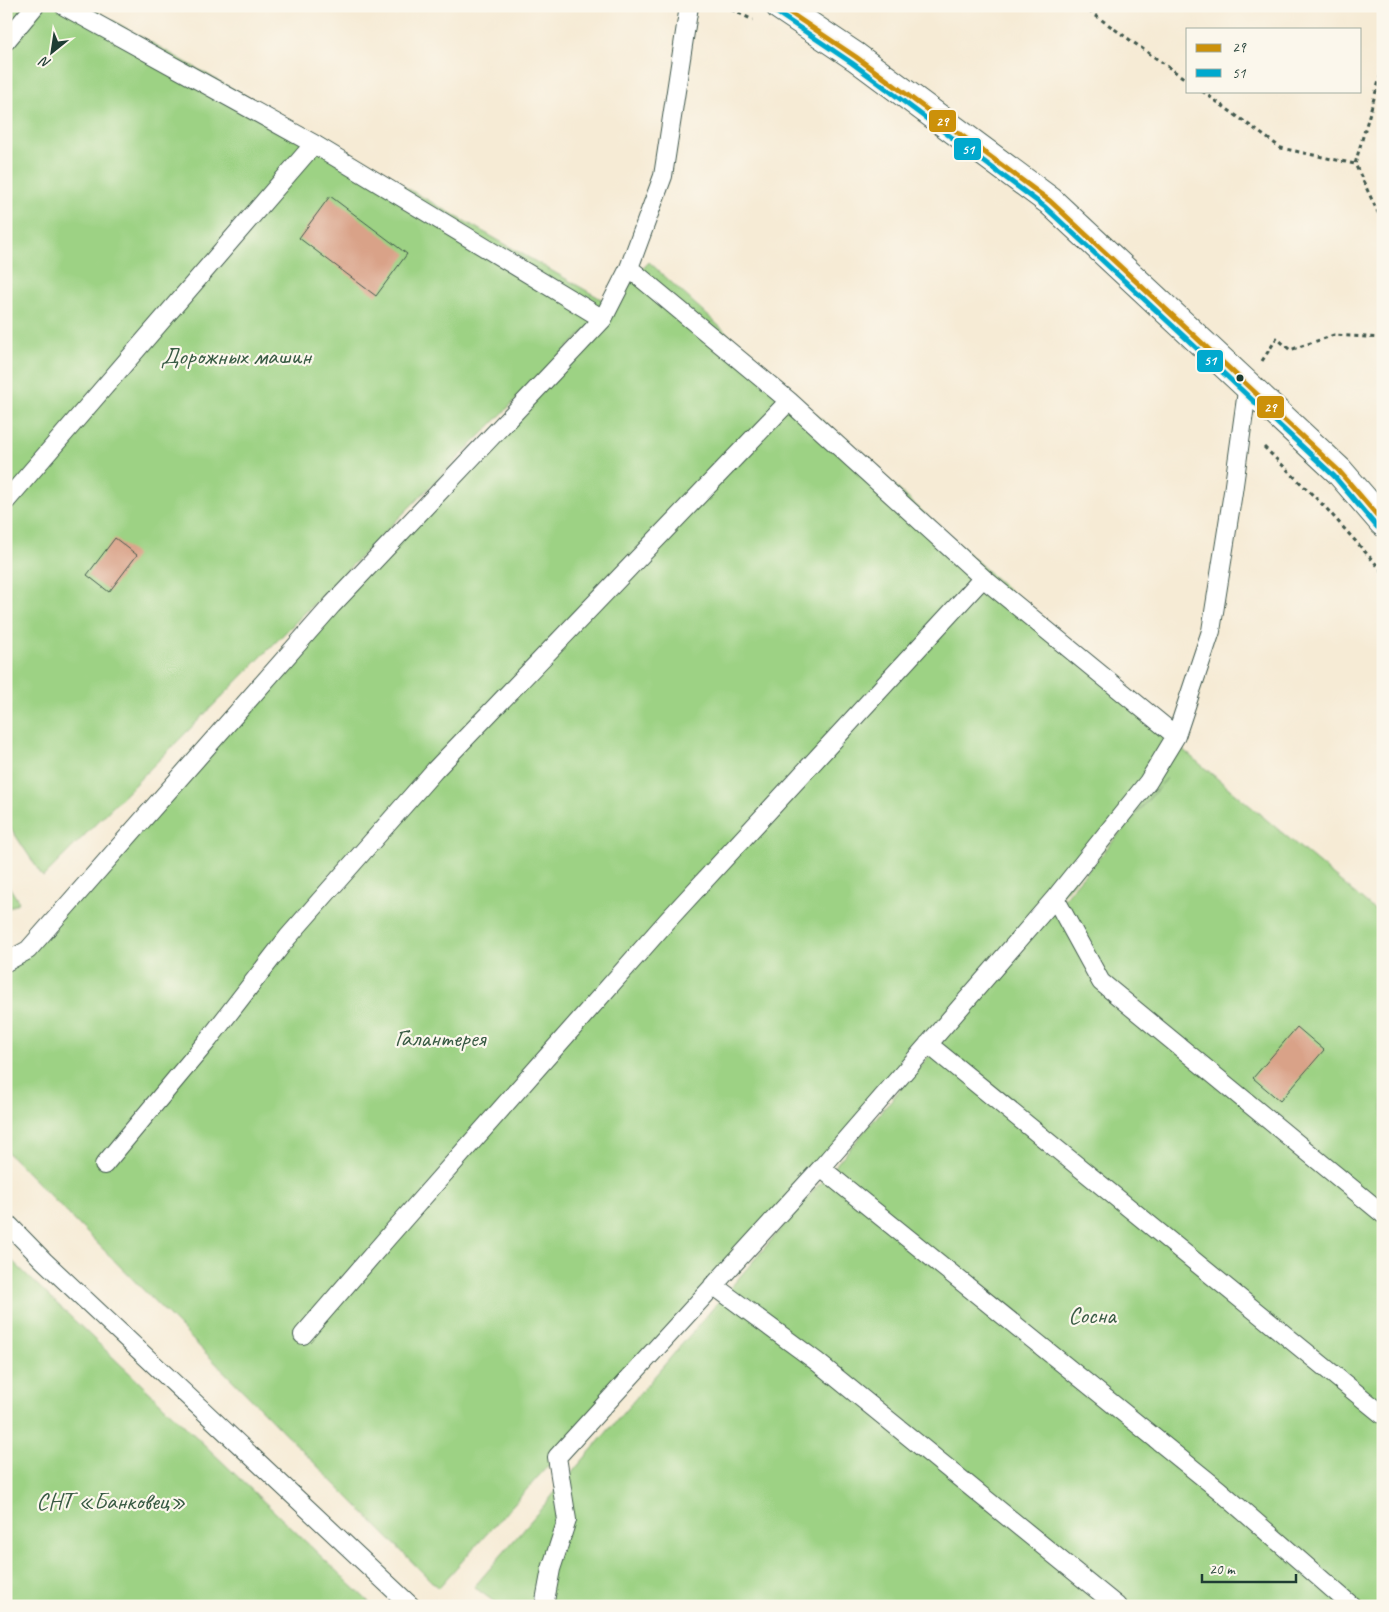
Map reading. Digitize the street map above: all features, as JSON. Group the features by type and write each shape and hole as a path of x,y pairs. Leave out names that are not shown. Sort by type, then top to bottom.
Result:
{"street":[{"path":"780,6 856,56 1050,201 1339,471 1383,522"}],"lane":[{"path":"6,41 35,6"},
{"path":"64,6 314,144 602,319"},
{"path":"6,962 28,950 332,605 602,319 629,268 663,176 689,6"},
{"path":"6,501 314,144"},
{"path":"629,268 789,401 982,578 1176,736"},
{"path":"544,1606 551,1569 567,1520 557,1457 821,1168 1056,898 1148,782 1176,736 1211,631 1248,384"},
{"path":"104,1165 209,1039 288,937 435,770 789,401"},
{"path":"304,1335 668,920 982,578"},
{"path":"1056,898 1101,982 1383,1214"},
{"path":"928,1044 1383,1415"},
{"path":"821,1168 1219,1490 1352,1606"},
{"path":"6,1222 44,1261 411,1606"},
{"path":"713,1285 816,1362 1117,1606"}],"path":[{"path":"724,6 760,25"},
{"path":"1082,6 1186,80"},
{"path":"1383,67 1355,164 1383,223"},
{"path":"1203,92 1281,148 1355,164"},
{"path":"1248,384 1277,338 1290,350 1334,335 1383,338"},
{"path":"1242,425 1326,508 1383,572"}],"green space":[{"path":"6,6 87,6 610,304 649,262 1188,754 1383,917 1383,1606 500,1606 474,1587 1167,778 438,1588 6,1151 6,971 599,316 43,877 6,821"},
{"path":"6,882 19,902 6,910"},
{"name":"СНТ «Банковец»","path":"6,1255 373,1606 6,1606"}],"building":[{"path":"330,196 407,254 376,296 299,238"},
{"path":"115,538 137,555 109,592 87,575"},
{"path":"1297,1027 1324,1050 1280,1101 1253,1078"}],"transit line":[{"name":"29","path":"780,6 856,57 1050,201 1339,471 1383,522"},
{"name":"51","path":"776,12 852,63 1045,207 1334,476 1377,527"}],"park label":[{"name":"Дорожных машин","path":"236,356"},
{"name":"Галантерея","path":"440,1038"},
{"name":"Сосна","path":"1092,1315"}]}
